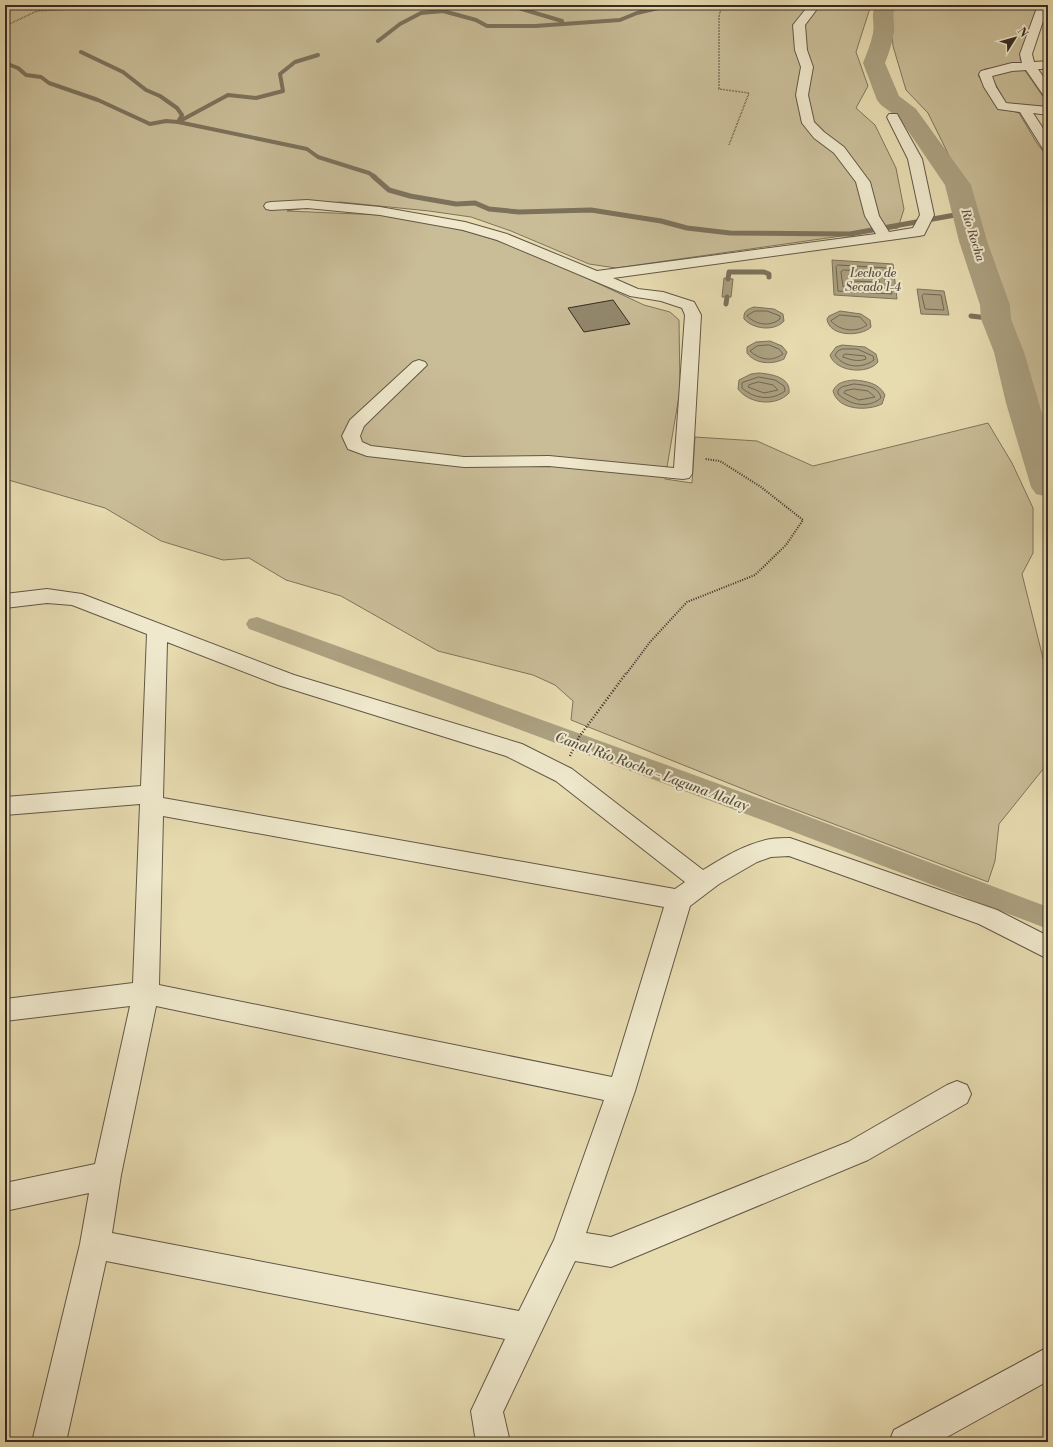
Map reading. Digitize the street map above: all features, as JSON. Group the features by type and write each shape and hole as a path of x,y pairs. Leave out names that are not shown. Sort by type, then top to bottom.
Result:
{"street":[{"path":"815,5 799,25 801,50 807,67 802,95 808,123 819,135 839,150 863,182 872,216 885,238"},
{"path":"1043,5 1035,33 1026,54 1029,65 1048,93"},
{"path":"1035,33 1048,33"},
{"path":"1048,66 1029,65 1012,67 985,74 990,87 1002,106 1025,110 1048,111"},
{"path":"1025,110 1048,146"},
{"path":"596,276 885,238 919,232 927,215 915,159 893,117"},
{"path":"271,206 307,204 380,211 465,226 502,237 635,293 663,297 688,305 693,315 683,474 549,461 464,462 367,451 354,445 351,436 356,424 419,365"},
{"path":"5,601 48,596 75,599 286,680 514,750 564,775 702,882"},
{"path":"49,1442 95,1244 107,1176 146,993 157,630"},
{"path":"5,806 151,800 679,900"},
{"path":"493,1442 486,1411 567,1245 621,1091 679,900 702,882 748,856 770,848 790,847 988,917 1048,948"},
{"path":"5,1010 146,993 621,1091"},
{"path":"567,1245 611,1252 858,1151 957,1094"},
{"path":"5,1197 107,1176"},
{"path":"95,1244 527,1328"},
{"path":"906,1442 1048,1363"}],"path":[{"path":"5,26 37,11 70,9 84,5"},
{"path":"722,5 719,16 719,89 749,94 729,145"},
{"path":"572,747 650,642 687,602 755,575 786,545 803,520 761,487 720,461 684,457"}],"shaded area":[{"path":"5,5 847,5 870,8 856,52 868,86 856,108 875,125 896,168 904,209 898,228 616,268 589,264 511,231 471,217 340,202 287,211 405,216 465,231 499,241 576,273 644,305 670,312 679,320 680,390 665,479 692,483 695,437 757,441 813,466 988,423 1012,463 1033,508 1033,553 1022,574 1048,678 1048,763 999,824 995,861 988,882 778,803 571,720 573,701 555,685 533,675 438,651 341,596 286,580 249,558 223,560 161,541 105,508 5,479"},
{"path":"896,5 1039,5 1020,59 1023,64 985,69 978,75 996,106 1019,113 1038,145 1048,157 1048,445 1044,439 1033,399 1021,386 1020,359 997,300 968,194 928,113 906,90 893,46 890,14"},
{"path":"1024,69 1048,104 1048,108 1007,105 991,76 996,73"}],"water":[{"name":"Lecho de Secado 1-4","path":"832,260 893,264 897,299 834,295"},
{"path":"724,278 733,279 731,297 722,297"},
{"path":"917,289 944,291 949,315 921,314"},
{"path":"754,307 774,309 783,314 784,321 775,327 769,328 753,325 744,319 744,314 746,311"},
{"path":"840,311 861,314 870,320 871,327 853,334 846,334 833,329 829,325 827,319 829,316"},
{"path":"770,341 782,346 787,352 784,359 769,363 754,359 747,353 747,347 756,342"},
{"path":"842,345 865,347 876,354 878,362 867,369 860,370 852,370 838,365 833,361 830,355 836,347"},
{"path":"751,374 769,374 784,380 789,388 789,393 777,400 763,402 749,398 738,389 739,380"},
{"path":"854,380 876,385 885,395 882,404 869,408 854,408 847,406 836,398 833,391 837,386 842,382"}],"building":[{"path":"613,300 630,324 584,332 568,308"}],"waterway":[{"path":"508,5 562,21"},
{"path":"378,41 400,24 421,13 443,11 476,20 487,26 535,26 620,20 637,13 671,5"},
{"name":"Río Rocha","path":"886,5 882,13 884,19 882,38 874,63 889,100 908,114 958,185 973,241 995,305 996,319 1009,352 1022,403 1048,487"},
{"path":"81,52 123,72 146,90 160,96 177,108 182,115 178,122"},
{"path":"178,122 228,95 256,98 283,91 280,74 295,62 318,55"},
{"path":"5,63 18,68 26,75 41,77 49,83 98,100 150,124 166,121 178,122"},
{"path":"178,122 307,149 318,157 369,173 375,177"},
{"path":"373,176 389,190 410,196 456,204 475,203 489,209 519,212 591,210 661,221 687,228 730,233 850,234 966,213"},
{"path":"728,279 729,272 764,272 769,274 769,277"},
{"path":"726,304 727,297"},
{"path":"971,316 996,319"},
{"name":"Canal Río Rocha - Laguna Alalay","path":"257,624 774,814 1048,918"}]}
